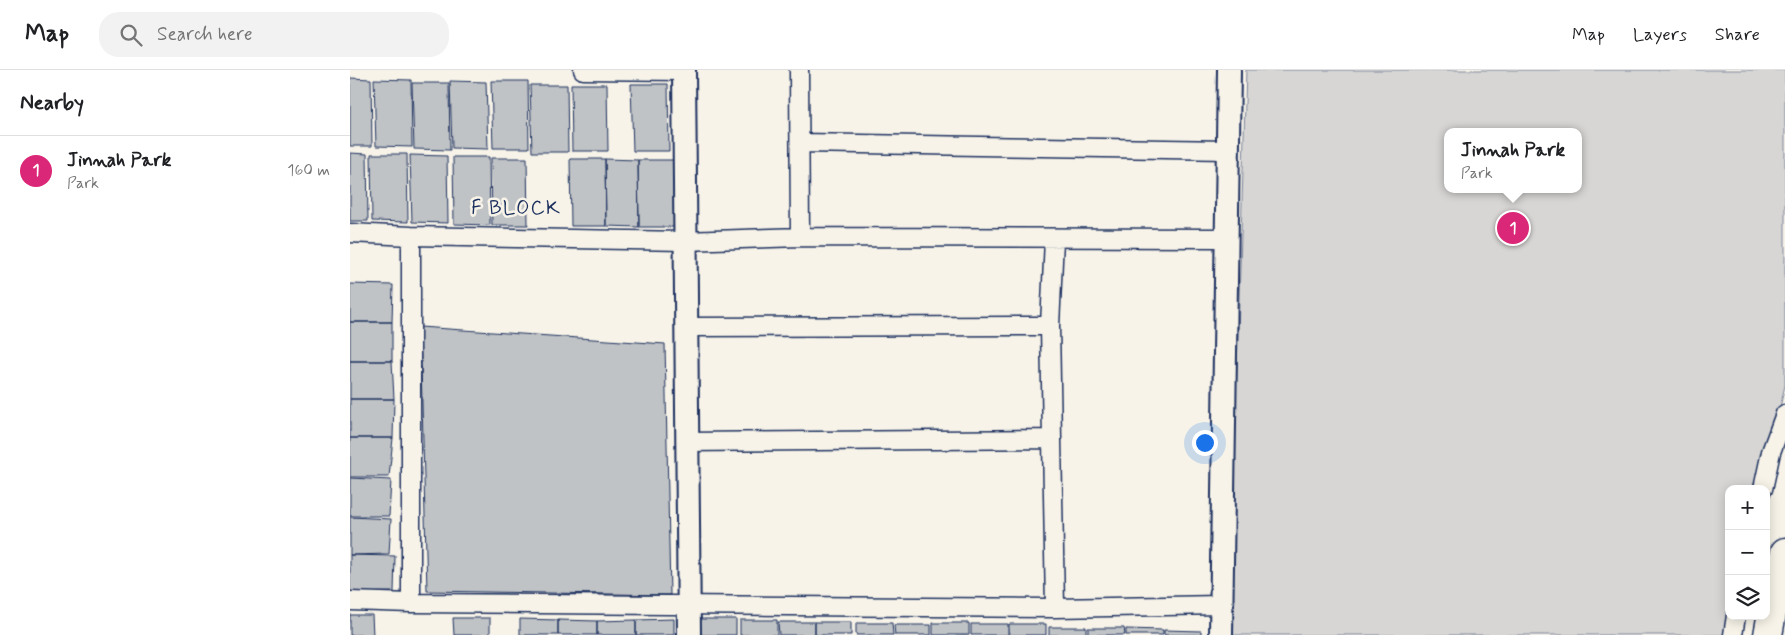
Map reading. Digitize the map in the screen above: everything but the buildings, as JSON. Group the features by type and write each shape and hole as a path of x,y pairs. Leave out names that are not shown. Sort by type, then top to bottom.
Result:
{"main road":[{"path":"1768,635 1785,552"}],"street":[{"path":"583,70 684,71 689,635"},
{"path":"800,70 800,237"},
{"path":"1221,635 1229,70"},
{"path":"801,143 1228,150"},
{"path":"350,233 410,236 685,241 800,237 1226,238"},
{"path":"410,236 411,603"},
{"path":"1054,239 1050,326 1054,608"},
{"path":"686,327 1050,326"},
{"path":"1764,485 1772,452 1785,414"},
{"path":"687,442 1052,439"},
{"path":"350,601 688,606 1054,608 1221,605"},
{"path":"1733,635 1735,620"}],"shaded area":[{"path":"1246,70 1785,70 1785,385 1763,485 1725,485 1725,620 1728,620 1726,635 1229,635"}],"place":[{"name":"Jinnah Park","path":"1513,228"}],"district":[{"name":"F BLOCK","path":"516,207"}]}
